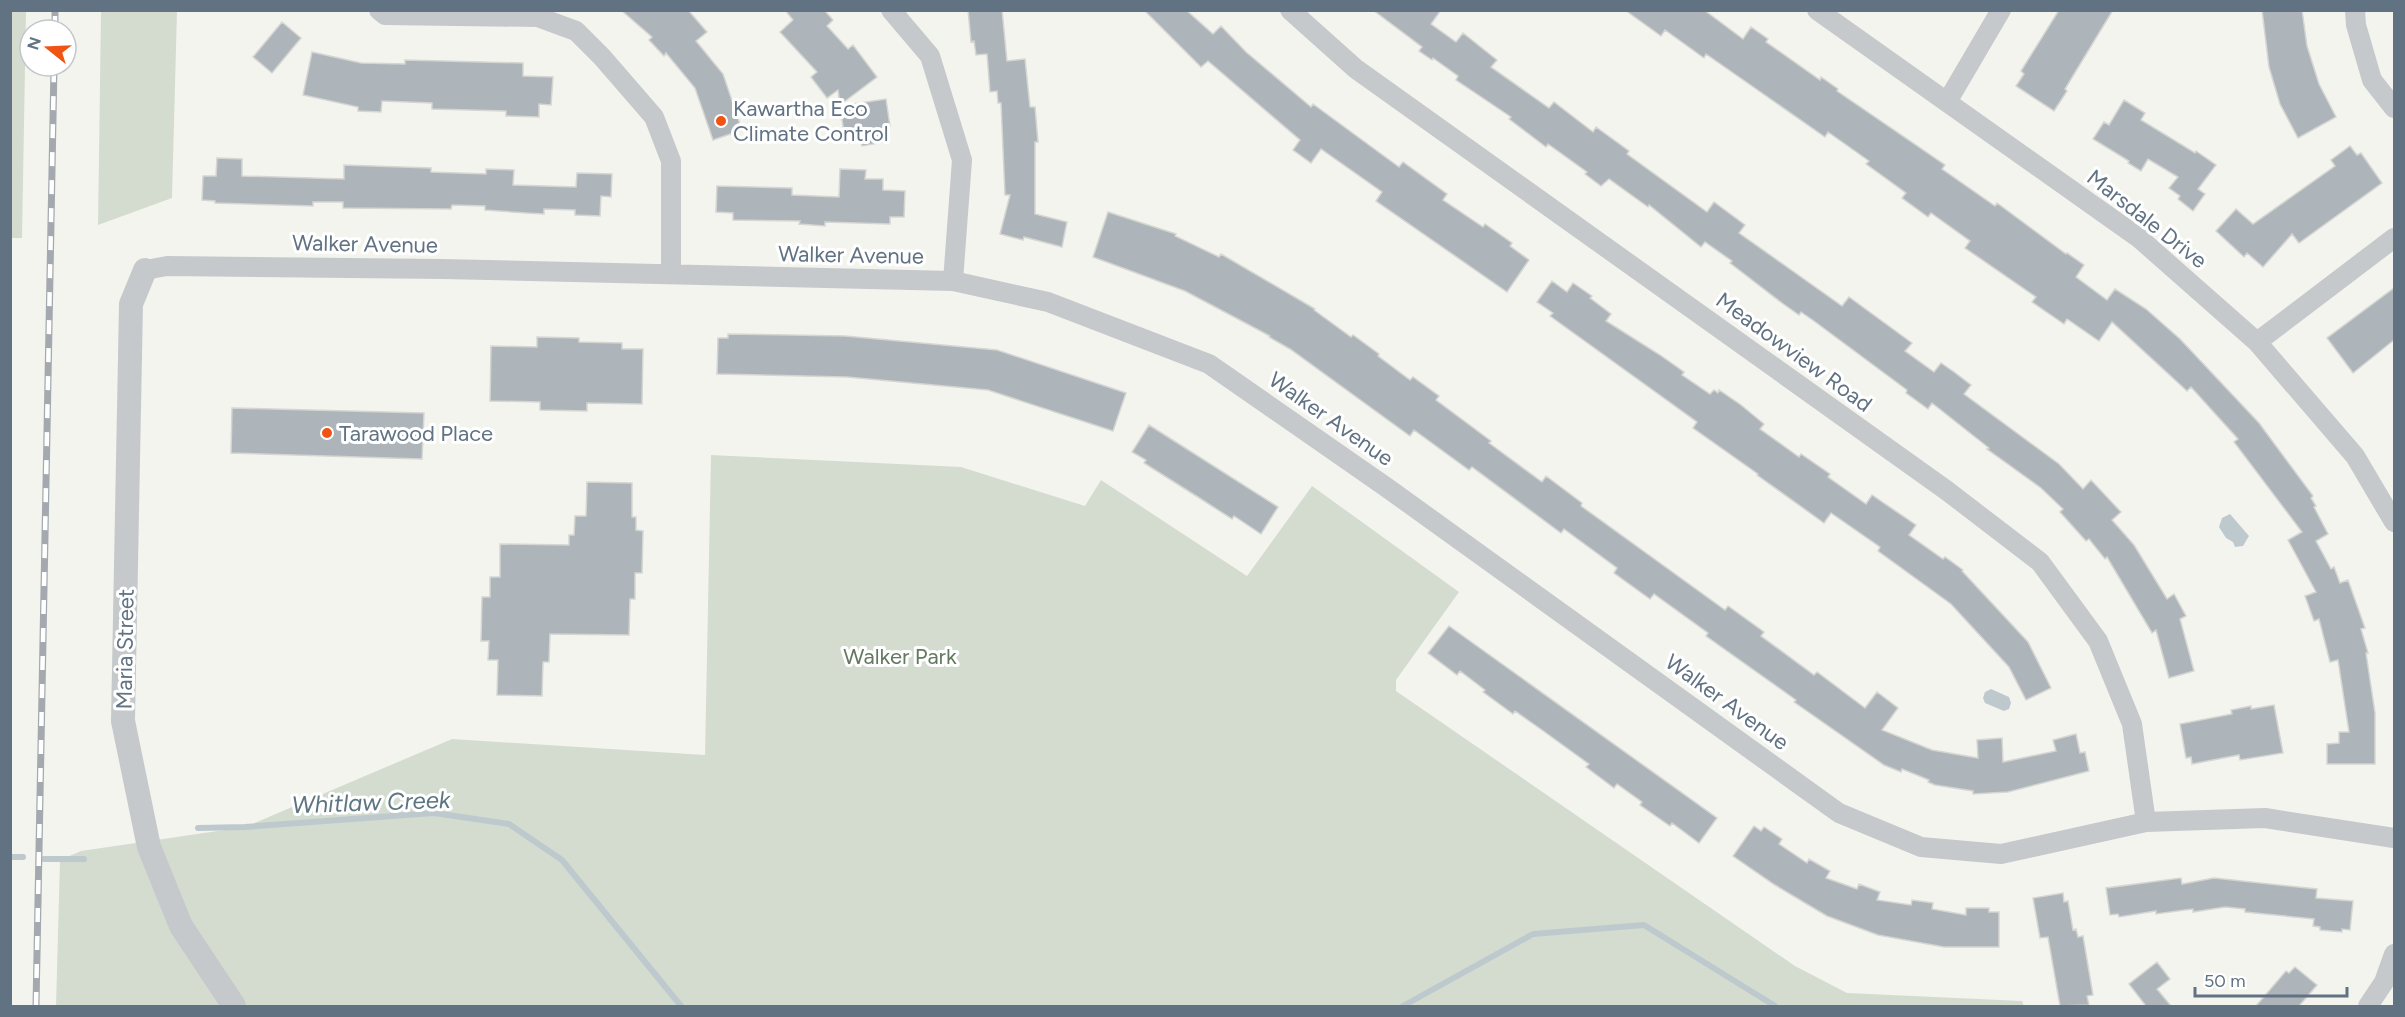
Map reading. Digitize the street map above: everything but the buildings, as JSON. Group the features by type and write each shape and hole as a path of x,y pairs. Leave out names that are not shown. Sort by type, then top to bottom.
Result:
{"street":[{"path":"379,10 385,15 538,17 576,31 654,117 667,150 671,161 671,274"},
{"path":"891,10 930,56 962,160 953,281"},
{"name":"Meadowview Road","path":"1290,10 1356,69 1946,490 2040,562 2098,641 2132,724 2146,822"},
{"name":"Marsdale Drive","path":"1816,10 2139,238 2257,342 2355,456 2394,522"},
{"path":"1947,102 2001,10"},
{"path":"2355,10 2356,25 2372,80 2394,108"},
{"path":"2257,342 2394,238"},
{"name":"Walker Avenue","path":"145,270 179,266 953,281 1048,302 1209,364 1386,487 1839,813 1921,847 2001,854 2146,822 2265,818 2394,838"},
{"name":"Maria Street","path":"145,270 131,304 123,721 149,847 181,926 234,1006"},
{"path":"2368,1006 2384,982 2394,954"}],"green space":[{"path":"10,11 26,11 26,18 18,18 18,78 25,78 22,238 10,238"},
{"path":"101,11 177,11 172,198 98,225"},
{"name":"Walker Park","path":"711,455 961,467 1085,506 1101,480 1247,576 1312,486 1459,592 1396,680 1396,691 1795,966 1847,993 2022,1001 2024,1006 56,1006 60,860 81,851 245,827 452,739 705,755"}],"shaded area":[{"path":"2230,514 2249,536 2243,546 2235,547 2219,527 2222,518"},
{"path":"1991,689 2009,697 2011,703 2009,709 2004,711 1985,703 1983,698 1985,692"}],"waterway":[{"name":"Whitlaw Creek","path":"198,828 245,827 434,813 509,824 562,860 681,1006"},
{"name":"Whitlaw Creek","path":"10,857 23,857"},
{"name":"Whitlaw Creek","path":"44,859 84,859"},
{"name":"Whitlaw Creek","path":"1403,1006 1533,934 1644,925 1775,1006"}],"railway":[{"path":"55,10 55,18"},
{"path":"36,1006 54,78"}],"place":[{"name":"Kawartha Eco Climate Control","path":"721,121"},
{"name":"Tarawood Place","path":"327,433"}]}
